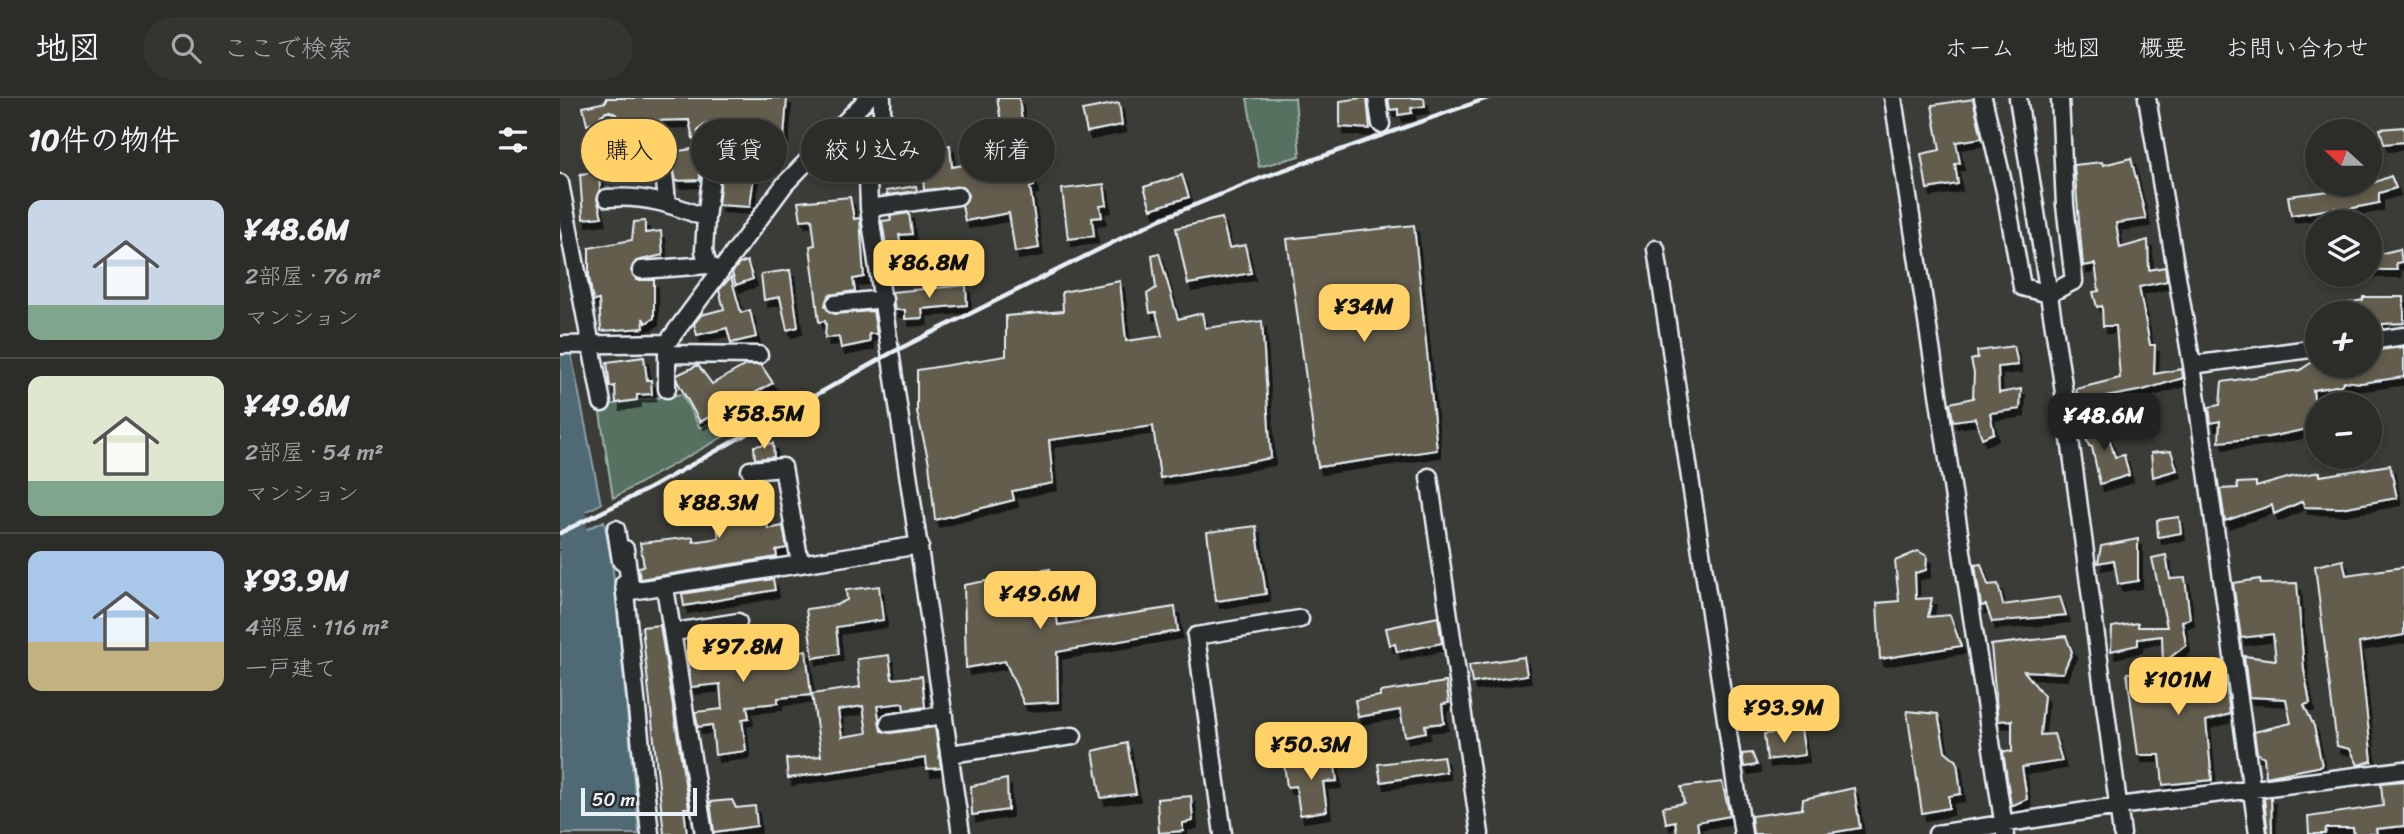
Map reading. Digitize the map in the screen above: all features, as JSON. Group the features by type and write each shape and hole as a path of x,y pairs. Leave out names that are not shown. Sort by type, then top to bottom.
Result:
{"street":[{"path":"667,389 667,348 714,268 785,184 869,98"},
{"path":"882,98 882,132 868,176 869,208 961,834"},
{"path":"1377,98 1381,124"},
{"path":"1893,98 1937,404 2004,829"},
{"path":"1983,98 2005,191 2022,287 2049,294 2074,281 2066,205 2060,98"},
{"path":"2018,98 2049,294 2122,834"},
{"path":"2147,98 2192,365 2258,834"},
{"path":"663,182 667,202"},
{"path":"711,182 704,251 714,268"},
{"path":"560,183 588,346 602,403"},
{"path":"607,198 638,195 667,202 706,218"},
{"path":"869,208 958,196"},
{"path":"1656,249 1743,834"},
{"path":"641,270 714,268"},
{"path":"835,304 884,299"},
{"path":"2382,340 2404,337"},
{"path":"560,345 667,348 760,355"},
{"path":"2192,365 2305,350"},
{"path":"750,470 783,467 800,563"},
{"path":"1429,478 1480,834"},
{"path":"615,528 643,741 650,834"},
{"path":"631,591 920,545"},
{"path":"625,549 657,834"},
{"path":"665,587 704,834"},
{"path":"1223,834 1196,636 1300,619"},
{"path":"674,632 738,622"},
{"path":"889,723 944,715"},
{"path":"950,754 1073,736"},
{"path":"1937,834 2004,829 2118,806 2404,770"}],"green space":[{"path":"1247,98 1295,98 1300,156 1259,167"},
{"path":"682,394 700,428 767,398 768,412 613,498 599,406"}],"water":[{"path":"560,353 571,353 601,504 560,524"},
{"path":"604,521 613,571 639,834 560,834 560,542"}],"building":[{"path":"606,98 787,98 785,119 691,119 691,130 689,120 620,119 610,111 601,115 600,119 586,119 583,107 606,102"},
{"path":"997,98 1019,98 1022,119 1001,119"},
{"path":"1367,98 1370,129 1340,127 1340,101"},
{"path":"1388,98 1424,98 1425,106 1411,108 1412,113 1398,115 1398,109 1390,110"},
{"path":"1973,99 1982,138 1956,142 1960,163 1955,164 1958,184 1927,189 1921,154 1940,150 1932,105"},
{"path":"1119,103 1122,125 1087,132 1082,110"},
{"path":"2404,127 2404,142 2384,144 2382,129"},
{"path":"950,145 952,167 959,166 959,182 1033,182 1034,186 1030,187 1039,248 1015,252 1009,213 965,221 962,205 968,195 963,187 924,190 923,182 945,182 945,146"},
{"path":"691,149 691,180 677,181 677,151"},
{"path":"2131,158 2146,219 2116,223 2120,248 2148,240 2149,270 2165,267 2167,281 2139,287 2150,345 2155,345 2154,374 2182,369 2183,378 2143,390 2079,402 2076,389 2120,378 2116,326 2103,326 2102,306 2097,307 2093,292 2099,291 2095,264 2083,266 2074,165 2102,162 2103,165"},
{"path":"580,174 581,182 600,182 597,199 602,217 583,219"},
{"path":"1182,175 1189,197 1151,209 1144,187"},
{"path":"2391,176 2396,188 2382,192 2382,179"},
{"path":"721,182 753,182 750,207 718,205"},
{"path":"1104,184 1107,205 1100,206 1102,217 1092,218 1094,236 1068,239 1062,189"},
{"path":"916,186 917,191 887,195 886,191"},
{"path":"2288,196 2379,196 2379,203 2343,210 2305,210 2305,213 2291,215"},
{"path":"850,197 854,219 860,218 864,277 853,279 855,291 829,295 825,306 835,314 873,311 877,334 869,334 870,342 841,348 839,337 825,338 825,321 819,322 810,246 815,245 812,219 801,220 798,202"},
{"path":"909,213 912,234 899,235 902,257 888,259 882,221 891,220 890,216"},
{"path":"1222,218 1229,248 1245,245 1251,273 1188,284 1176,228"},
{"path":"645,221 645,233 661,231 663,255 636,261 631,271 637,280 654,280 654,318 646,323 643,318 644,328 601,331 599,300 593,301 589,277 589,248 632,240 634,222"},
{"path":"1414,225 1437,450 1318,467 1287,239"},
{"path":"2400,249 2402,262 2396,263 2397,270 2382,270 2382,253"},
{"path":"1159,253 1178,319 1202,313 1205,328 1262,321 1271,458 1160,478 1153,426 1049,440 1053,483 1012,491 1014,500 935,520 929,463 917,412 917,370 1006,356 1006,316 1063,311 1062,292 1120,281 1126,341 1162,336 1156,312 1150,313 1147,294 1156,288 1152,255"},
{"path":"747,261 753,279 736,285 732,273 739,264"},
{"path":"790,270 798,327 787,330 780,297 764,300 761,274"},
{"path":"731,277 741,313 750,310 756,337 731,343 727,328 697,335 694,324 701,315 724,309 719,290"},
{"path":"966,285 967,305 922,309 923,318 905,319 905,310 895,310 892,292"},
{"path":"2363,297 2404,297 2404,323 2382,324 2382,301 2358,301 2363,300"},
{"path":"2014,346 2018,365 1998,367 1999,393 2021,389 2020,409 1990,413 1994,433 1982,438 1975,418 1953,421 1950,403 1973,398 1974,373 1971,360 1978,358 1977,351"},
{"path":"2404,347 2404,377 2361,383 2344,381 2341,385 2305,392 2305,430 2269,437 2219,442 2220,421 2211,423 2209,407 2220,405 2222,382 2300,370 2305,367 2305,378 2382,378 2382,350"},
{"path":"644,357 652,394 637,395 637,400 616,403 615,386 610,387 607,362"},
{"path":"698,365 712,384 746,365 761,365 773,383 700,422 677,381 677,375"},
{"path":"2103,419 2115,457 2124,455 2129,475 2100,484 2092,447 2089,446 2081,425"},
{"path":"773,443 774,457 755,459 754,446"},
{"path":"2171,451 2177,470 2153,477 2151,453"},
{"path":"2390,465 2397,498 2341,508 2304,507 2303,501 2274,514 2272,505 2225,521 2220,489 2238,488 2237,483 2256,482 2256,487 2320,472 2320,476 2382,469 2382,466"},
{"path":"705,481 710,497 696,501 691,486"},
{"path":"762,489 768,529 783,526 787,548 776,550 777,557 640,579 638,567 644,566 640,543 693,537 693,542 719,538 713,497"},
{"path":"2179,517 2181,533 2158,537 2157,520"},
{"path":"1256,526 1266,594 1216,601 1207,532"},
{"path":"2138,539 2138,581 2118,584 2114,560 2098,563 2101,546"},
{"path":"1918,551 1927,556 1926,570 1915,573 1916,599 1932,598 1928,617 1950,615 1961,646 1880,659 1877,603 1899,601 1895,561"},
{"path":"2166,555 2170,579 2185,578 2190,619 2182,621 2186,645 2163,663 2162,636 2138,639 2138,645 2111,651 2112,627 2138,623 2138,627 2167,627 2152,558"},
{"path":"2343,560 2346,575 2404,567 2404,635 2359,643 2372,761 2358,765 2350,749 2337,746 2315,566"},
{"path":"1981,564 1988,585 1998,584 2003,605 2060,597 2066,615 1992,622 1986,605 1981,606 1975,565"},
{"path":"1050,569 1058,625 1175,607 1178,631 1057,652 1058,702 1024,704 1005,661 966,668 964,585"},
{"path":"773,579 775,590 684,606 682,594"},
{"path":"2260,579 2261,584 2297,583 2304,670 2310,703 2304,705 2314,726 2322,766 2266,777 2264,757 2257,753 2254,732 2291,723 2286,699 2249,697 2244,656 2276,660 2273,634 2241,638 2233,583"},
{"path":"879,586 883,620 836,627 839,654 813,658 806,609 836,605 847,600 846,590"},
{"path":"1438,617 1442,643 1397,652 1395,644 1390,645 1386,628"},
{"path":"660,625 689,808 684,808 687,834 664,834 642,627"},
{"path":"720,635 721,642 760,636 767,659 806,650 811,695 778,698 778,703 747,706 749,718 742,719 746,751 715,755 712,725 698,727 695,712 722,709 720,684 691,687 686,651 700,649 699,639"},
{"path":"2066,636 2072,652 2063,673 2024,671 2044,696 2040,735 2054,734 2062,761 2022,767 2027,799 2011,806 2003,751 2012,752 2012,720 1998,721 1991,645"},
{"path":"889,655 892,679 922,676 925,707 904,710 903,703 877,706 881,731 891,733 935,727 941,768 927,769 926,758 788,778 786,759 821,756 812,694 860,687 857,659","holes":["863,706 867,733 842,737 838,710"]},
{"path":"1524,657 1527,675 1472,683 1469,665"},
{"path":"2223,661 2230,714 2206,721 2212,780 2163,785 2160,755 2138,755 2127,673"},
{"path":"1446,682 1449,703 1442,704 1444,723 1425,725 1426,732 1405,736 1400,710 1358,717 1355,700 1380,696 1380,692"},
{"path":"1907,711 1938,714 1945,751 1957,761 1961,794 1949,796 1949,808 1922,813"},
{"path":"1801,729 1805,755 1767,760 1764,734"},
{"path":"1127,743 1136,794 1101,798 1093,751"},
{"path":"1752,753 1757,765 1744,767 1742,754"},
{"path":"1443,756 1446,772 1381,782 1378,764"},
{"path":"1334,757 1337,781 1323,782 1327,811 1300,815 1296,786 1287,787 1284,763"},
{"path":"1007,779 1008,810 972,815 971,786"},
{"path":"2404,781 2404,826 2376,829 2377,834 2354,834 2353,828 2326,828 2325,834 2309,834 2308,817 2383,806 2381,783"},
{"path":"1722,782 1730,816 1697,822 1699,834 1677,834 1675,821 1666,823 1663,807 1684,803 1681,787"},
{"path":"1854,788 1860,828 1824,834 1753,834 1751,816 1802,809 1803,799"},
{"path":"1191,796 1193,821 1183,823 1183,831 1159,833 1157,799"},
{"path":"2271,797 2272,834 2268,834 2264,798"},
{"path":"732,800 736,808 755,806 757,826 714,832 710,802"}],"waterway":[{"path":"560,454 572,516 575,573"}],"railway":[{"path":"560,533 650,488 891,353 1158,220 1261,178 1488,98"}]}
